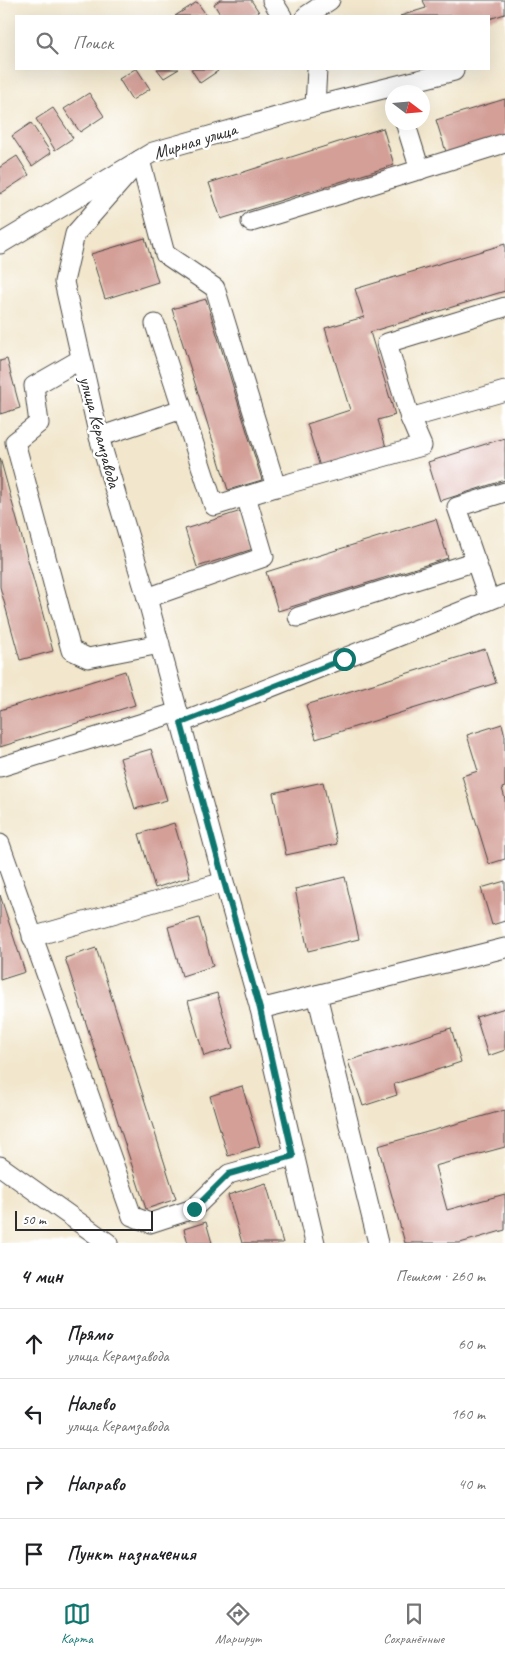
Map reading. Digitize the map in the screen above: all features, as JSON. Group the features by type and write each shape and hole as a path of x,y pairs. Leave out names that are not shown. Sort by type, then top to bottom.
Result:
{"street":[{"path":"272,0 281,15"},
{"path":"308,15 330,0"},
{"path":"315,106 317,70"},
{"name":"Мирная улица","path":"411,85 454,70"},
{"name":"Мирная улица","path":"2,238 153,152 315,106 385,92"},
{"path":"408,130 420,170"},
{"path":"251,222 505,143"},
{"path":"140,160 166,254 215,288 276,487"},
{"name":"улица Керамзавода","path":"140,160 75,234 64,282 99,437 160,644 260,1009 293,1156 315,1243"},
{"path":"155,324 214,506 422,446 410,418 387,343 505,307"},
{"path":"81,359 34,386 39,424 15,442 68,641 71,650 88,658 160,644"},
{"path":"410,418 505,391"},
{"path":"99,437 182,408"},
{"path":"0,766 179,718 497,597 476,561 457,507 505,492"},
{"path":"147,598 264,557 246,496"},
{"path":"298,617 476,561"},
{"path":"0,844 132,1216 150,1223 194,1209 229,1174 293,1156"},
{"path":"32,937 224,882"},
{"path":"260,1009 505,948"},
{"path":"316,995 378,1243"},
{"path":"0,1166 108,1243"}],"building":[{"path":"220,0 251,0 259,12 254,15 220,15 214,4"},
{"path":"423,0 505,0 505,14 490,19 490,15 403,15 426,8"},
{"path":"197,2 206,15 177,15"},
{"path":"133,70 138,70 150,89 132,100 119,79"},
{"path":"158,70 177,70 164,78"},
{"path":"192,70 218,71 200,83"},
{"path":"89,93 104,116 80,132 64,109"},
{"path":"505,99 505,137 447,155 436,120"},
{"path":"53,108 73,138 55,150 36,119"},
{"path":"31,123 51,153 32,166 12,136"},
{"path":"383,128 394,165 221,219 209,183"},
{"path":"17,156 29,175 0,194 0,167"},
{"path":"145,238 158,282 105,299 91,254"},
{"path":"505,244 505,291 370,332 395,415 378,420 386,447 320,467 307,424 350,410 325,328 364,317 355,289"},
{"path":"206,299 262,480 228,490 172,309"},
{"path":"7,359 20,408 0,414 0,361"},
{"path":"505,438 505,480 440,501 428,462"},
{"path":"0,458 53,651 20,660 0,587"},
{"path":"241,511 253,549 197,567 185,529"},
{"path":"436,519 448,558 278,611 266,572"},
{"path":"485,649 496,683 316,739 306,705"},
{"path":"125,671 135,705 0,747 0,710"},
{"path":"502,724 505,736 505,787 502,788 505,799 505,859 489,864 462,776 478,771 467,735"},
{"path":"151,749 167,800 135,809 120,758"},
{"path":"323,782 337,844 286,855 273,793"},
{"path":"174,823 190,877 155,888 139,834"},
{"path":"345,877 359,939 308,951 295,889"},
{"path":"505,881 505,921 492,925 481,888"},
{"path":"0,895 25,972 0,980"},
{"path":"199,918 213,966 182,976 168,927"},
{"path":"96,948 176,1199 146,1209 65,958"},
{"path":"217,993 233,1048 204,1056 188,1001"},
{"path":"505,1008 505,1050 488,1056 476,1017"},
{"path":"451,1028 461,1062 394,1084 397,1095 363,1106 348,1061"},
{"path":"242,1086 260,1146 228,1156 210,1096"},
{"path":"505,1110 505,1147 435,1166 447,1210 505,1194 505,1230 460,1243 405,1243 378,1146"},
{"path":"266,1183 283,1243 242,1243 228,1195"},
{"path":"206,1222 212,1243 188,1243 184,1229"}],"route":[{"path":"194,1209 229,1174 293,1156 260,1009 181,723 344,659"}]}
